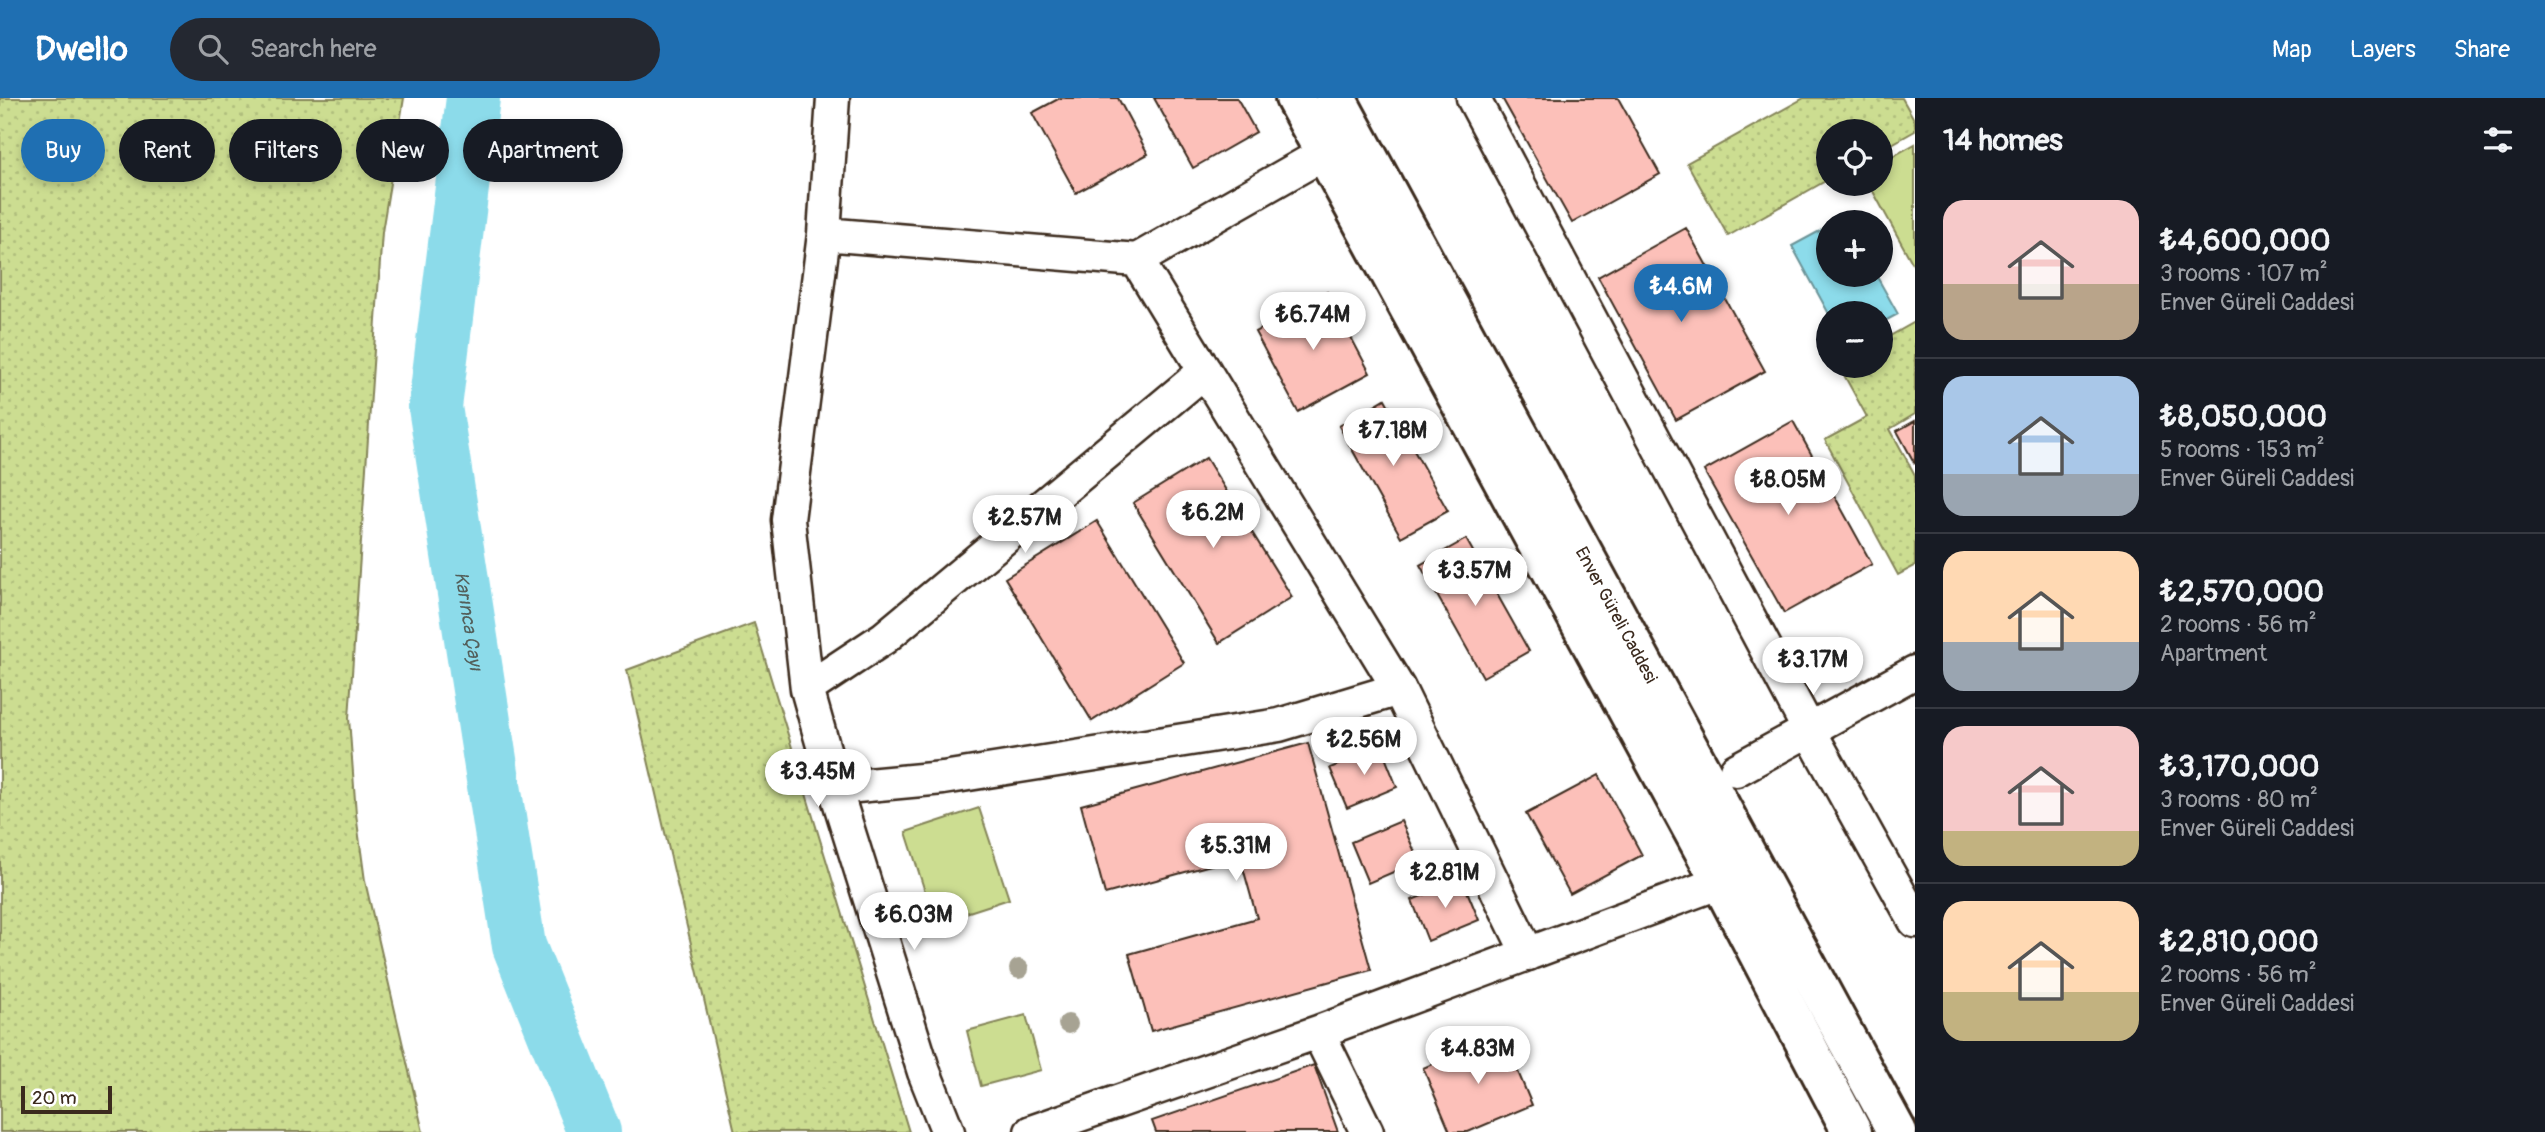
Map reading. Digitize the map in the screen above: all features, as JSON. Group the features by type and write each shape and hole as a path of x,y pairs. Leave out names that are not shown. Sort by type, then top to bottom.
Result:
{"main road":[{"name":"Enver Güreli Caddesi","path":"1295,98 1721,882 1852,1132"},
{"name":"Enver Güreli Caddesi","path":"1336,98 1897,1132"}],"street":[{"path":"832,98 824,234 788,520 807,689 835,788 924,1072 948,1132"},
{"path":"1473,98 1809,730 1915,921"},
{"path":"824,234 1137,260 1309,162"},
{"path":"1137,260 1399,689 1528,954"},
{"path":"807,689 884,638 1205,371"},
{"path":"1736,771 1915,672"},
{"path":"835,788 943,778 1279,725 1399,689"},
{"path":"1031,1132 1318,1032 1721,882"},
{"path":"1318,1032 1367,1132"}],"green space":[{"path":"0,98 404,98 401,119 356,119 356,182 390,182 382,232 349,718 356,814 365,881 423,1132 0,1132"},
{"path":"1804,98 1902,98 1915,121 1915,131 1893,143 1893,119 1816,119 1816,186 1728,236 1687,163"},
{"path":"1915,144 1915,268 1893,228 1893,210 1883,210 1876,196 1893,196 1893,156"},
{"path":"1915,322 1915,414 1890,429 1915,475 1915,566 1898,575 1825,440 1867,417 1846,378 1893,378 1893,334"},
{"path":"754,623 909,1132 735,1132 627,670"},
{"path":"979,808 1009,899 935,923 906,832"},
{"path":"1026,1015 1041,1070 981,1086 967,1031"}],"water":[{"path":"1816,233 1816,287 1883,287 1891,301 1822,301 1792,246"}],"building":[{"path":"1060,98 1118,98 1148,154 1076,193 1032,113"},
{"path":"1154,98 1237,98 1256,132 1193,168"},
{"path":"1502,98 1618,98 1660,174 1572,223"},
{"path":"1686,228 1765,371 1676,420 1598,277"},
{"path":"1327,292 1370,373 1298,412 1255,332"},
{"path":"1385,399 1448,511 1401,537 1339,426"},
{"path":"1793,421 1872,564 1784,613 1704,471"},
{"path":"1915,421 1915,464 1897,431"},
{"path":"1206,458 1292,597 1219,643 1133,503"},
{"path":"1097,521 1184,663 1092,721 1005,578"},
{"path":"1466,539 1529,651 1483,677 1420,565"},
{"path":"1308,743 1371,970 1151,1031 1129,954 1257,918 1240,857 1105,894 1081,805"},
{"path":"1381,747 1397,787 1347,808 1330,768"},
{"path":"1599,775 1642,855 1570,894 1526,814"},
{"path":"1401,821 1419,861 1368,883 1351,842"},
{"path":"1462,879 1479,920 1428,941 1412,900"},
{"path":"1502,1034 1532,1105 1468,1132 1450,1132 1423,1068"},
{"path":"1314,1065 1338,1132 1156,1132 1152,1121"}],"waterway":[{"name":"Karınca Çayı","path":"473,98 435,407 519,946 594,1132"}]}
